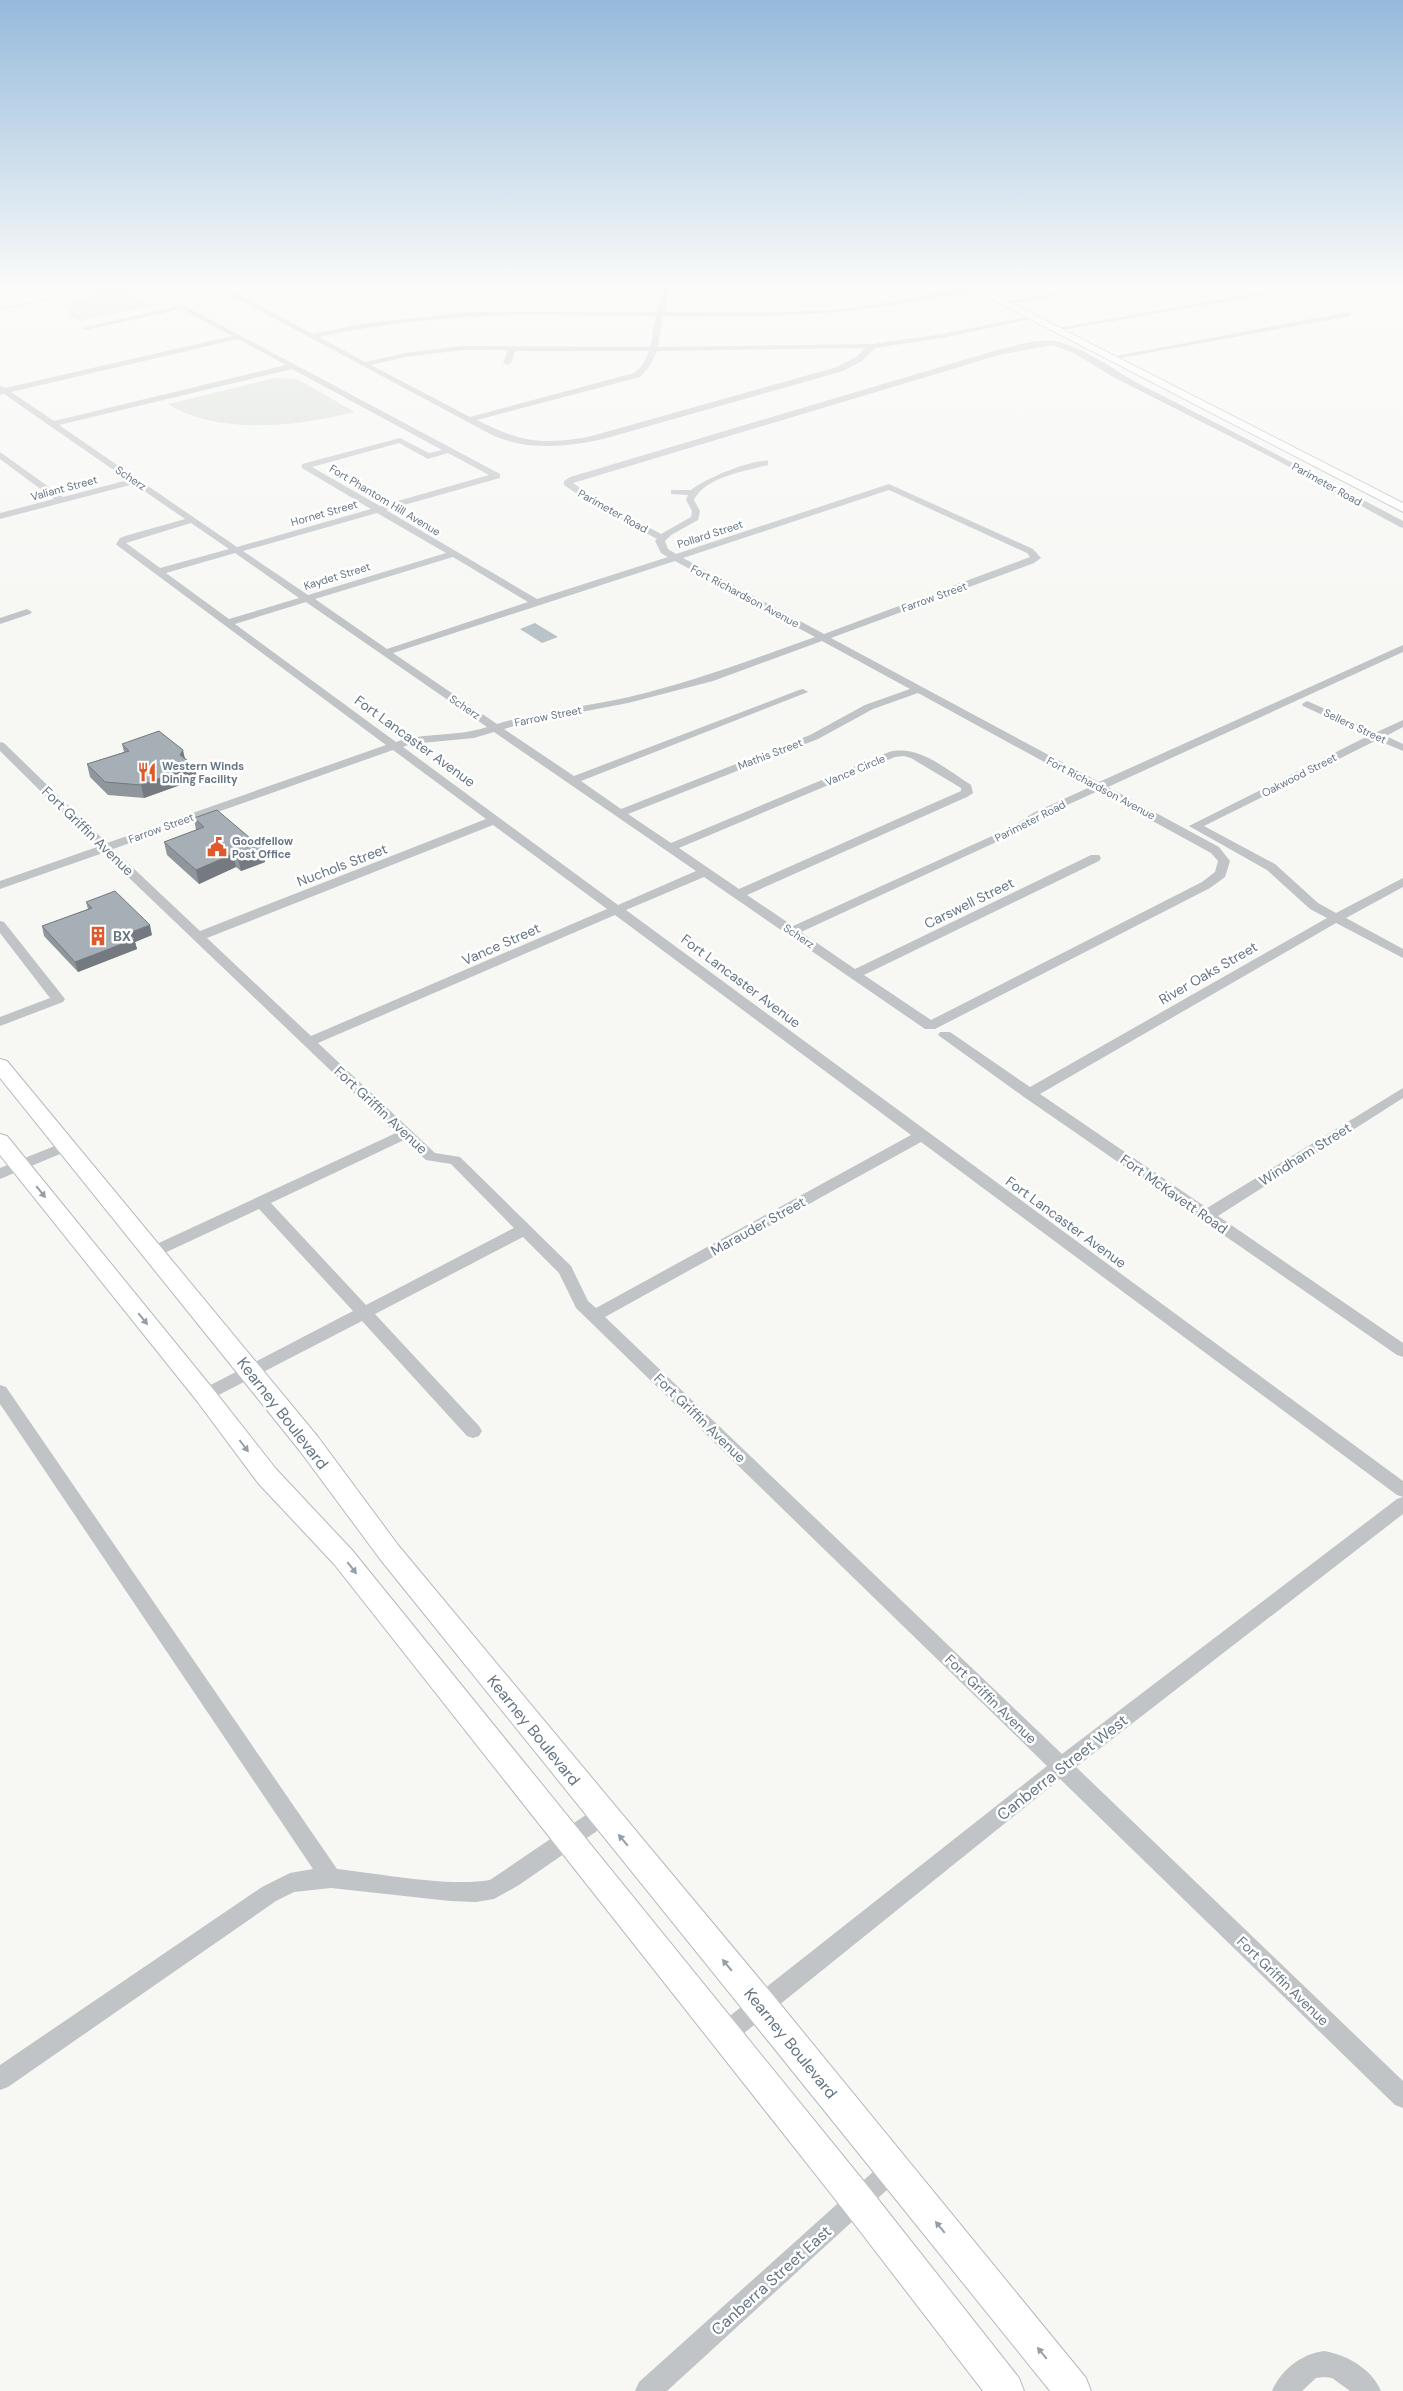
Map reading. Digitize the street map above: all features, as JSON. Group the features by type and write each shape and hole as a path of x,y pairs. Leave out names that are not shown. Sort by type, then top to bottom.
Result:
{"street":[{"name":"Scherz","path":"13,399 237,550 930,1026"},
{"path":"52,424 157,399"},
{"path":"353,399 449,450"},
{"path":"429,399 505,437 543,444 580,442 736,399"},
{"path":"469,420 549,399"},
{"name":"Parimeter Road","path":"662,538 571,488 567,483 568,481 841,399"},
{"name":"Parimeter Road","path":"1164,399 1272,454 1403,525"},
{"path":"1189,399 1403,508"},
{"name":"Fort Phantom Hill Avenue","path":"449,450 428,456 400,440 305,466 536,603"},
{"path":"536,454 543,444"},
{"name":"Hornet Street","path":"158,572 496,476 449,450"},
{"path":"0,456 61,500"},
{"path":"674,492 692,493 718,478 765,463"},
{"name":"Valiant Street","path":"0,516 134,481"},
{"name":"Pollard Street","path":"384,652 889,487 1030,551 1035,556"},
{"path":"673,558 661,548 662,538 695,518 696,512 690,500 692,493"},
{"name":"Fort Lancaster Avenue","path":"192,520 128,538 121,542 121,544 1403,1490"},
{"name":"Kaydet Street","path":"227,623 454,554"},
{"name":"Farrow Street","path":"0,885 393,746 418,739 465,736 522,720 601,706 684,686 742,668 1032,561 1035,556"},
{"name":"Fort Richardson Avenue","path":"673,558 1215,850 1224,861 1221,874 1206,885 930,1026"},
{"path":"0,620 27,612"},
{"name":"Parimeter Road","path":"793,931 1016,829 1037,815 1403,648"},
{"name":"Mathis Street","path":"620,813 814,737 869,707 918,690"},
{"path":"572,780 803,692"},
{"name":"Sellers Street","path":"1307,704 1403,748"},
{"name":"Oakwood Street","path":"1336,918 1314,906 1271,867 1195,826 1403,723"},
{"name":"Fort Griffin Avenue","path":"0,745 105,848 431,1157 455,1160 565,1270 582,1304 594,1316 1403,2097"},
{"name":"Vance Circle","path":"670,848 893,754 904,753 914,755 968,787 967,793 963,795 738,894"},
{"name":"Nuchols Street","path":"200,936 495,820"},
{"name":"Carswell Street","path":"855,974 1096,858"},
{"name":"Vance Street","path":"309,1042 705,872"},
{"name":"River Oaks Street","path":"1029,1094 1336,918 1403,882"},
{"path":"1336,918 1403,954"},
{"path":"0,925 58,999 0,1022"},
{"name":"Fort McKavett Road","path":"945,1035 1403,1351"},
{"name":"Kearney Boulevard","path":"0,1065 250,1371 327,1468 388,1552 761,2005 1073,2391"},
{"name":"Windham Street","path":"1206,1216 1403,1092"},
{"path":"153,1252 406,1134"},
{"name":"Marauder Street","path":"594,1316 922,1135"},
{"path":"0,1141 10,1170 205,1395 267,1476 343,1557 858,2201 1006,2391"},
{"path":"10,1170 67,1146"},
{"path":"261,1201 473,1431"},
{"path":"205,1395 525,1229"},
{"path":"0,1391 331,1878"},
{"name":"Canberra Street West","path":"725,2034 1061,1767 1403,1504"},
{"path":"0,2079 269,1894 290,1883 307,1879 331,1878 476,1892 494,1889 603,1815"},
{"name":"Canberra Street East","path":"648,2391 893,2169"},
{"path":"1285,2391 1309,2367 1322,2365 1348,2371 1368,2391"}],"shaded area":[{"path":"190,399 331,399 355,412 285,424 235,424 211,421 188,414 168,404"},
{"path":"535,623 558,637 542,643 520,629"}],"building":[{"name":"Western Winds Dining Facility","path":"159,731 183,750 180,755 195,766 141,785 105,782 87,764 129,751 122,744"},
{"path":"217,810 263,849 238,858 233,854 196,870 164,842 204,827 194,818"},
{"name":"BX","path":"115,891 150,925 129,933 135,939 75,962 42,926 92,908 86,902"}],"place":[{"name":"Western Winds Dining Facility","path":"147,772"},
{"name":"Goodfellow Post Office","path":"217,847"},
{"name":"BX","path":"98,936"}]}
